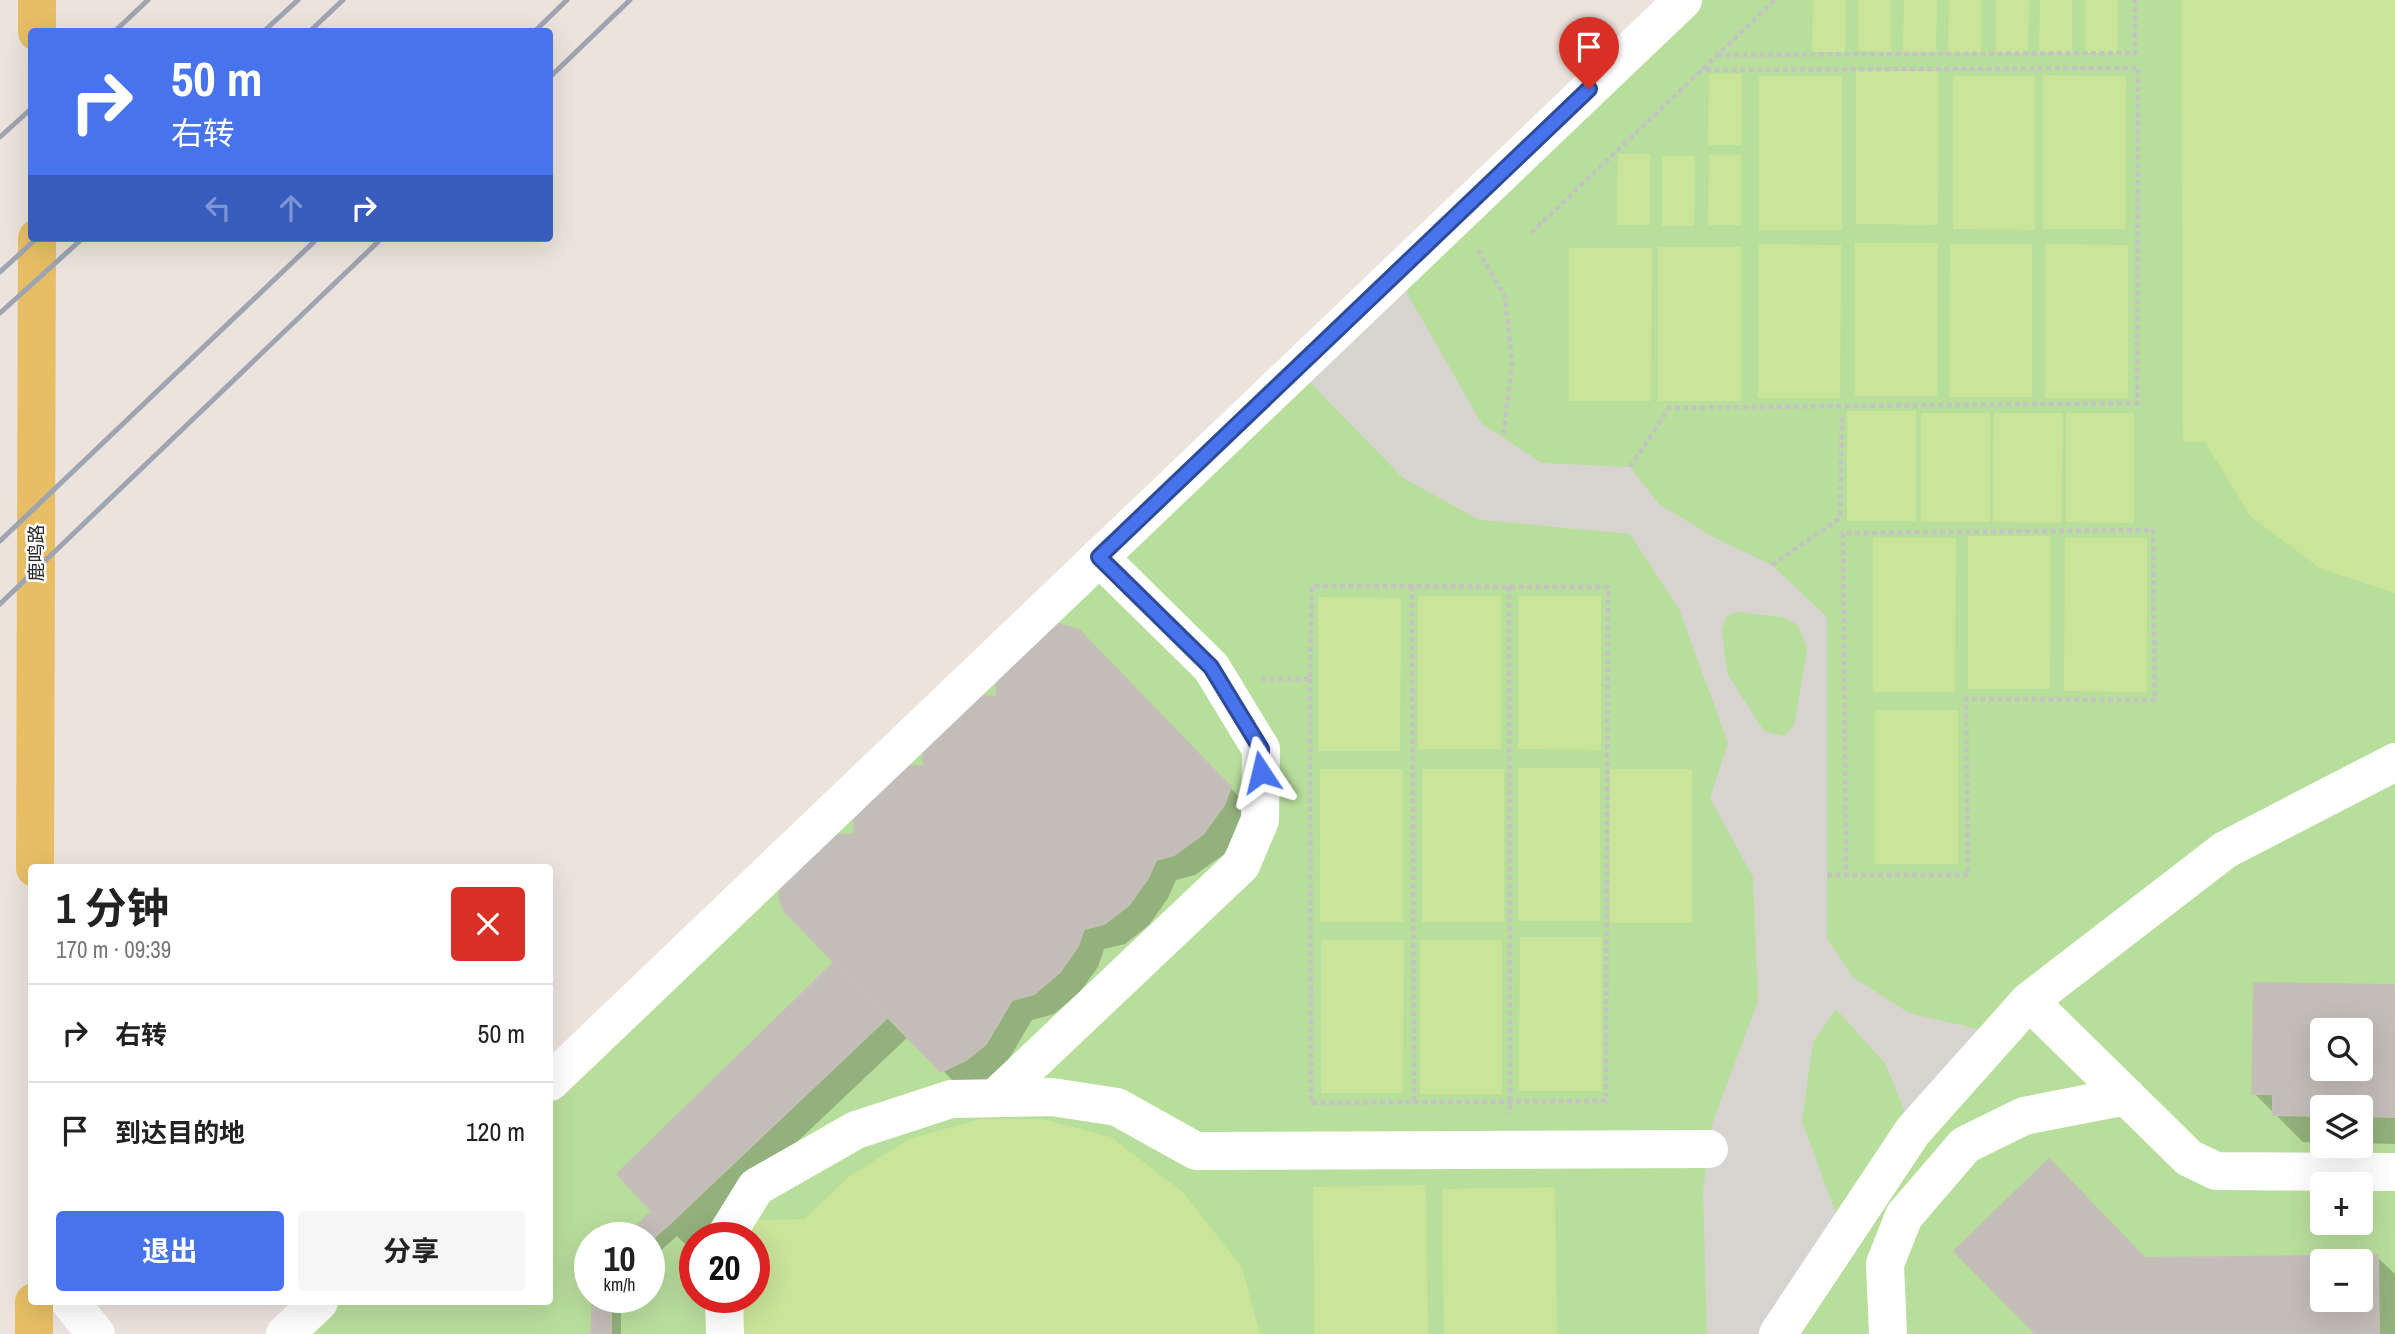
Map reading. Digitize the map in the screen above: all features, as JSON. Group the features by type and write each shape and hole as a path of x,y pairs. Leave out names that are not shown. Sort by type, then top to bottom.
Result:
{"main road":[{"path":"37,0 37,28"},
{"name":"鹿鸣路","path":"35,864 37,242"},
{"path":"34,1305 34,1334"}],"lane":[{"path":"553,1079 1683,0"},
{"path":"995,1098 1241,865 1260,820 1261,749 1211,667 1099,557"},
{"path":"1786,1331 1913,1131 2029,1001 2225,850 2395,762"},
{"path":"2029,1001 2189,1158 2216,1171 2395,1171"},
{"path":"1888,1334 1885,1264 1905,1216 1965,1145 2024,1116 2126,1096"},
{"path":"734,1222 756,1187 856,1130 951,1099 1052,1097 1117,1107 1196,1152 1709,1149"},
{"path":"72,1305 96,1334"},
{"path":"285,1334 316,1305"},
{"path":"724,1313 724,1334"}],"path":[{"path":"1531,233 1774,0"},
{"path":"1717,55 2136,53 2136,0"},
{"path":"1630,467 1669,408 2137,403 2138,68 1701,70"},
{"path":"1458,215 1505,297 1512,362 1503,437"},
{"path":"1772,565 1840,518 1842,418"},
{"path":"1827,875 1846,875 1968,875 1966,699 2154,700 2153,530 1843,533 1846,875"},
{"path":"1312,586 1412,586 1608,587 1606,1101 1311,1103 1312,586"},
{"path":"1412,586 1413,1151"},
{"path":"1509,586 1511,1150"},
{"path":"1218,679 1310,679"}],"green space":[{"path":"1683,0 2395,0 2395,1334 285,1334 316,1305 553,1305 553,1079"},
{"path":"1813,0 1846,0 1845,52 1812,52"},
{"path":"1859,0 1891,0 1891,52 1858,51"},
{"path":"1904,0 1937,0 1936,52 1903,52"},
{"path":"1949,0 1981,0 1981,53 1948,53"},
{"path":"1996,0 2029,0 2028,53 1996,53"},
{"path":"2040,0 2072,0 2072,53 2039,53"},
{"path":"2085,0 2118,0 2117,53 2085,53"},
{"path":"2181,0 2395,0 2395,593 2321,569 2250,516 2205,442 2183,442"},
{"path":"1856,71 1939,71 1938,225 1856,224"},
{"path":"1709,74 1742,74 1741,145 1708,145"},
{"path":"2043,75 2126,76 2125,229 2043,229"},
{"path":"1759,76 1842,76 1842,230 1759,230"},
{"path":"1953,76 2035,76 2035,230 1953,229"},
{"path":"1618,154 1650,154 1650,225 1617,225"},
{"path":"1709,154 1741,155 1741,225 1708,225"},
{"path":"1662,156 1695,156 1694,226 1662,226"},
{"path":"1855,243 1938,243 1937,396 1855,396"},
{"path":"1759,244 1841,245 1840,398 1758,398"},
{"path":"1950,244 2032,244 2032,397 1949,397"},
{"path":"2045,244 2128,245 2128,398 2045,398"},
{"path":"1658,247 1741,247 1741,401 1658,401"},
{"path":"1569,248 1652,248 1651,401 1569,401"},
{"path":"1847,411 1916,411 1916,521 1847,521"},
{"path":"1921,413 1990,413 1990,522 1921,522"},
{"path":"1994,413 2063,413 2061,523 1993,522"},
{"path":"2066,413 2134,413 2134,523 2066,522"},
{"path":"1968,536 2051,536 2050,689 1968,689"},
{"path":"1873,538 1956,538 1955,692 1873,692"},
{"path":"2065,538 2147,538 2147,692 2064,691"},
{"path":"1418,596 1501,596 1501,749 1418,749"},
{"path":"1519,596 1601,596 1601,750 1518,749"},
{"path":"1318,597 1401,598 1400,751 1318,751"},
{"path":"1875,710 1958,710 1958,864 1875,864"},
{"path":"1518,768 1600,768 1600,921 1518,921"},
{"path":"1320,769 1403,769 1403,922 1320,922"},
{"path":"1422,769 1504,769 1504,922 1422,922"},
{"path":"1610,769 1692,769 1692,923 1610,923"},
{"path":"1520,937 1602,937 1602,1091 1519,1091"},
{"path":"1321,940 1404,940 1403,1093 1321,1093"},
{"path":"1420,940 1502,940 1502,1094 1420,1094"},
{"path":"980,1119 1042,1119 1111,1137 1184,1193 1242,1268 1260,1334 742,1334 742,1313 770,1313 770,1222 742,1220 805,1219 847,1178 909,1139"},
{"path":"1426,1185 1428,1334 1315,1334 1313,1187"},
{"path":"1555,1187 1557,1334 1444,1334 1442,1189"}],"shaded area":[{"path":"1396,274 1482,424 1542,463 1630,467 1659,504 1715,538 1772,565 1827,617 1827,939 1853,977 1909,1013 2000,1034 1913,1131 1885,1063 1836,1009 1813,1042 1802,1121 1844,1235 1778,1334 1707,1334 1703,1191 1712,1124 1758,1001 1753,877 1710,798 1728,743 1679,609 1630,534 1480,520 1403,478 1296,368","holes":["1738,612 1783,617 1799,626 1807,649 1794,726 1783,736 1764,731 1727,673 1722,631 1726,616"]}],"building":[{"path":"1057,624 1079,630 1231,787 1224,805 1203,834 1174,855 1156,860 1148,878 1129,905 1104,924 1084,929 1078,946 1060,972 1034,994 1012,1000 986,1044 966,1060 941,1072 784,911 779,898 783,871 830,835 855,834 853,814 904,766 924,766 923,746 980,696 997,697 996,679"},
{"path":"834,962 888,1017 666,1227 665,1222 661,1222 617,1174"},
{"path":"2254,983 2395,985 2395,1117 2373,1116 2373,1095 2310,1095 2310,1116 2273,1115 2273,1094 2252,1094"},
{"path":"2049,1159 2145,1258 2310,1256 2310,1312 2373,1312 2373,1255 2378,1255 2379,1334 2036,1334 1954,1251"},
{"path":"651,1212 661,1222 641,1222"},
{"path":"592,1313 611,1313 611,1334 591,1334"}],"railway":[{"path":"118,28 148,0"},
{"path":"267,28 298,0"},
{"path":"313,28 343,0"},
{"path":"538,28 567,0"},
{"path":"553,74 630,0"},
{"path":"0,137 28,112"},
{"path":"0,272 33,242"},
{"path":"0,313 79,242"},
{"path":"0,541 314,242"},
{"path":"0,604 378,242"}],"route":[{"path":"1261,772 1261,749 1211,667 1099,557 1589,89"}]}
